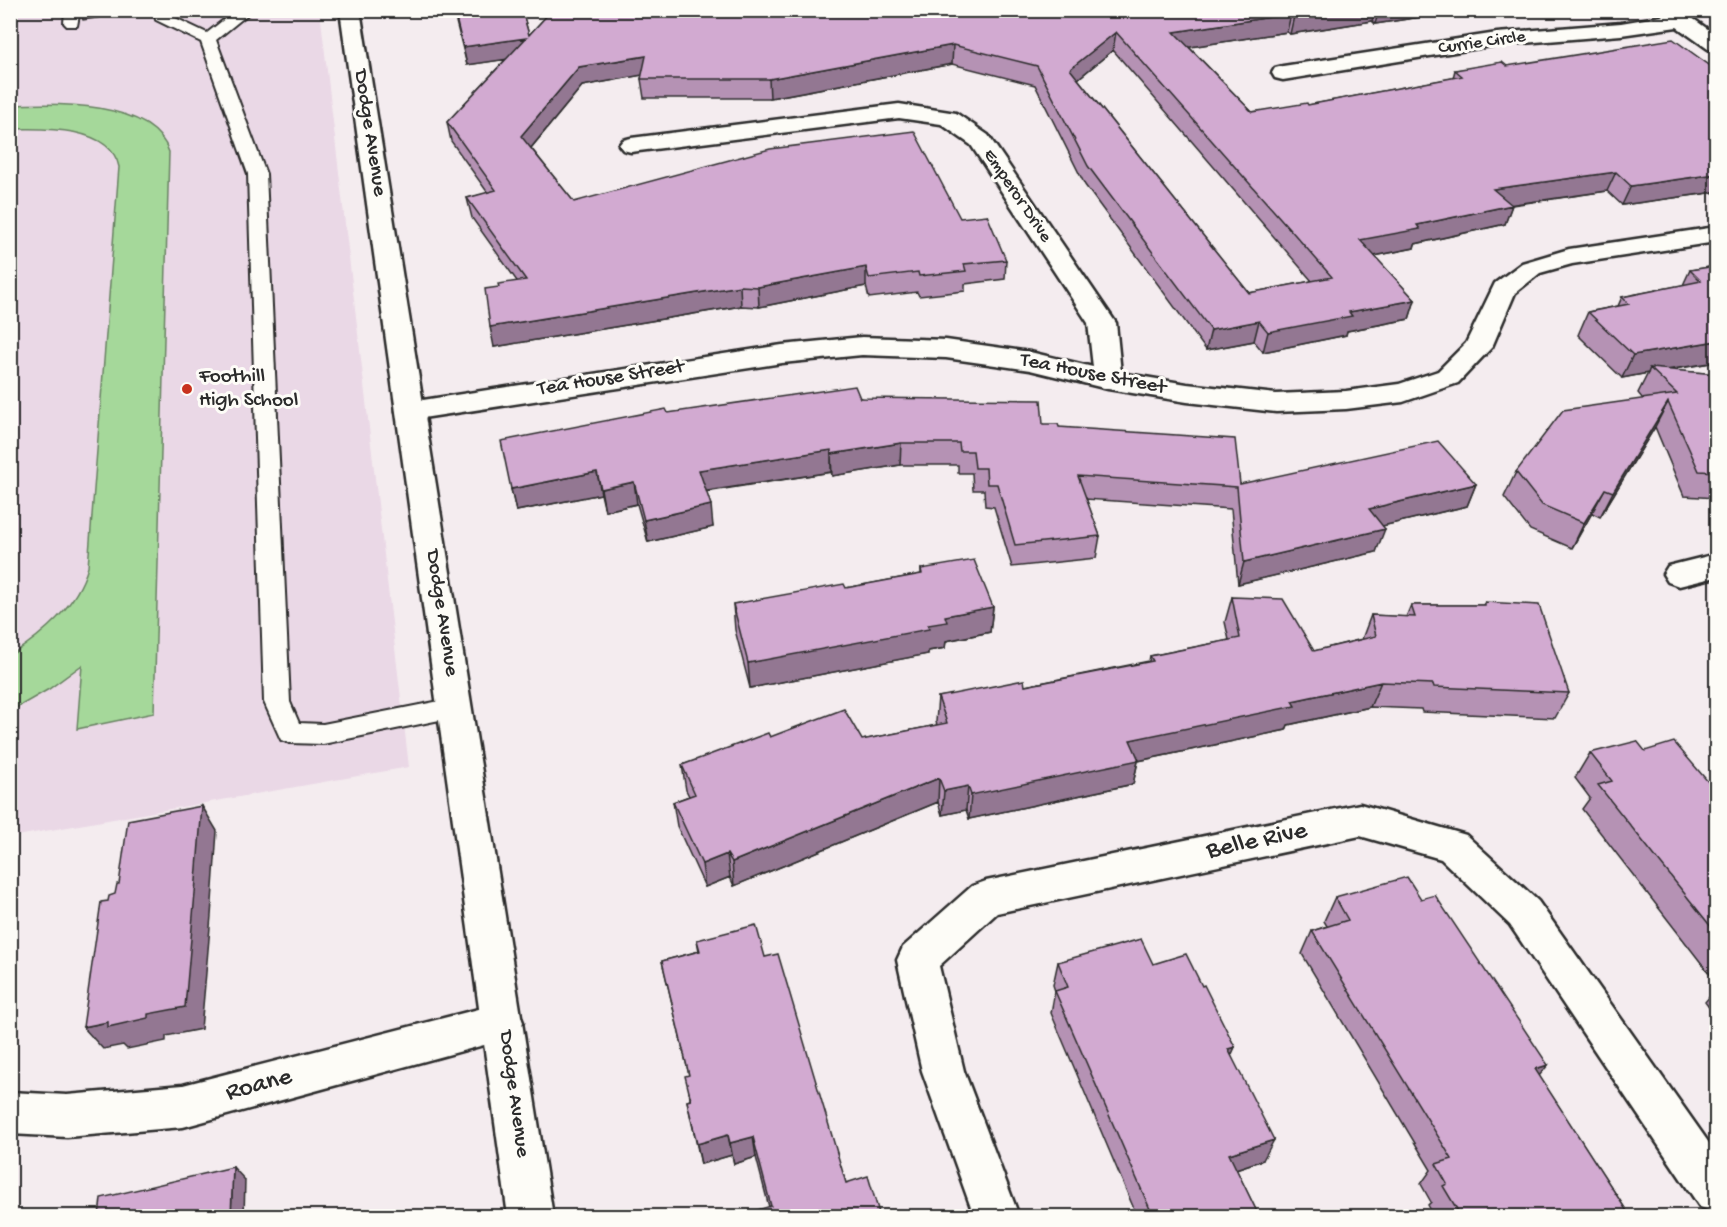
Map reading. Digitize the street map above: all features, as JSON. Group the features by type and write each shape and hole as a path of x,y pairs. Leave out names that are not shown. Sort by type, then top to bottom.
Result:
{"street":[{"name":"Dodge Avenue","path":"351,10 531,1216"},
{"path":"1674,15 1716,45"},
{"name":"Currie Circle","path":"1283,73 1497,39 1622,28 1674,15"},
{"name":"Emperor Drive","path":"631,145 899,111 948,118 980,140 1102,323 1108,380"},
{"name":"Tea House Street","path":"410,411 782,354 862,346 946,349 1030,361 1108,380 1186,393 1276,403 1346,400 1403,393 1448,377 1478,347 1504,289 1531,268 1569,257 1716,235"},
{"path":"1679,574 1716,566"},
{"name":"Belle Rive","path":"996,1216 943,1071 917,960 986,898 1360,820 1453,846 1524,913 1716,1191"},
{"name":"Roane","path":"10,1113 68,1116 183,1106 502,1022"}],"lane":[{"path":"161,10 161,17 208,39 257,174 277,702 290,733 323,734 455,708"},
{"path":"208,39 246,10"}],"shaded area":[{"name":"Foothill High School","path":"11,11 320,11 409,767 11,837"}],"green space":[{"path":"11,105 75,105 123,114 143,122 159,135 169,152 154,713 77,729 82,665 49,689 11,711 11,655 57,618 76,594 88,567 119,167 113,154 103,144 90,137 57,130 11,129"}],"building":[{"path":"454,10 522,10 529,35 552,10 1330,10 1174,32 1252,112 1307,103 1308,105 1462,76 1455,70 1502,62 1507,66 1673,39 1716,70 1716,174 1631,186 1616,172 1493,189 1512,205 1417,225 1420,229 1360,240 1415,300 1349,312 1352,316 1268,332 1259,321 1211,330 1088,166 1037,66 953,45 769,79 641,79 646,56 579,67 521,136 574,202 770,149 914,131 960,218 987,215 1006,260 964,264 966,271 919,276 918,272 869,278 866,267 758,287 740,286 490,327 485,289 499,287 498,284 526,280 467,198 496,190 447,122 526,38 463,47","holes":["1116,32 1332,277 1249,293 1070,69"]},
{"path":"1716,266 1716,341 1633,355 1588,312 1629,304 1622,297 1701,281 1690,270"},
{"path":"1650,368 1716,374 1716,472 1699,471 1668,402 1613,492 1605,489 1584,523 1542,505 1516,472 1563,410 1677,394"},
{"path":"855,386 860,398 1041,400 1043,424 1058,424 1059,427 1235,439 1240,484 1438,441 1476,484 1369,509 1385,529 1244,562 1237,487 1078,476 1100,536 1015,545 997,484 987,484 986,468 975,468 973,451 960,451 959,443 901,443 831,454 831,450 699,470 711,505 644,520 634,482 601,489 597,472 511,489 501,441 666,409 668,413"},
{"path":"974,560 993,607 945,616 947,622 928,625 929,629 748,663 733,604 844,584 846,588 922,574 921,569"},
{"path":"1232,597 1283,599 1314,651 1376,636 1371,615 1415,617 1411,605 1485,605 1485,602 1539,605 1569,693 1434,687 1433,684 1381,682 1292,701 1295,706 1130,740 1139,760 971,795 968,786 944,791 939,778 732,862 727,854 702,864 673,802 695,794 682,765 768,733 770,737 844,709 862,740 947,723 938,697 1024,680 1025,686 1153,661 1150,656 1240,638"},
{"path":"1637,741 1645,751 1674,742 1716,791 1716,933 1598,785 1612,781 1590,753"},
{"path":"202,806 185,1007 148,1014 148,1018 108,1027 108,1022 83,1027 101,902 108,901 109,896 115,894 117,884 119,884 128,820"},
{"path":"1407,877 1421,899 1435,895 1548,1065 1535,1069 1630,1216 1461,1216 1443,1186 1447,1184 1436,1164 1452,1159 1312,931 1348,920 1335,897"},
{"path":"756,925 765,957 778,954 846,1183 868,1176 880,1216 737,1216 771,1206 753,1137 730,1143 728,1135 697,1144 687,1101 691,1100 685,1076 689,1075 662,961 700,951 697,940"},
{"path":"1141,939 1153,964 1186,954 1235,1047 1228,1049 1274,1140 1229,1154 1259,1216 1153,1216 1055,991 1068,987 1058,962"},
{"path":"233,1167 231,1216 99,1216 101,1198"}],"place":[{"name":"Foothill High School","path":"187,389"}]}
